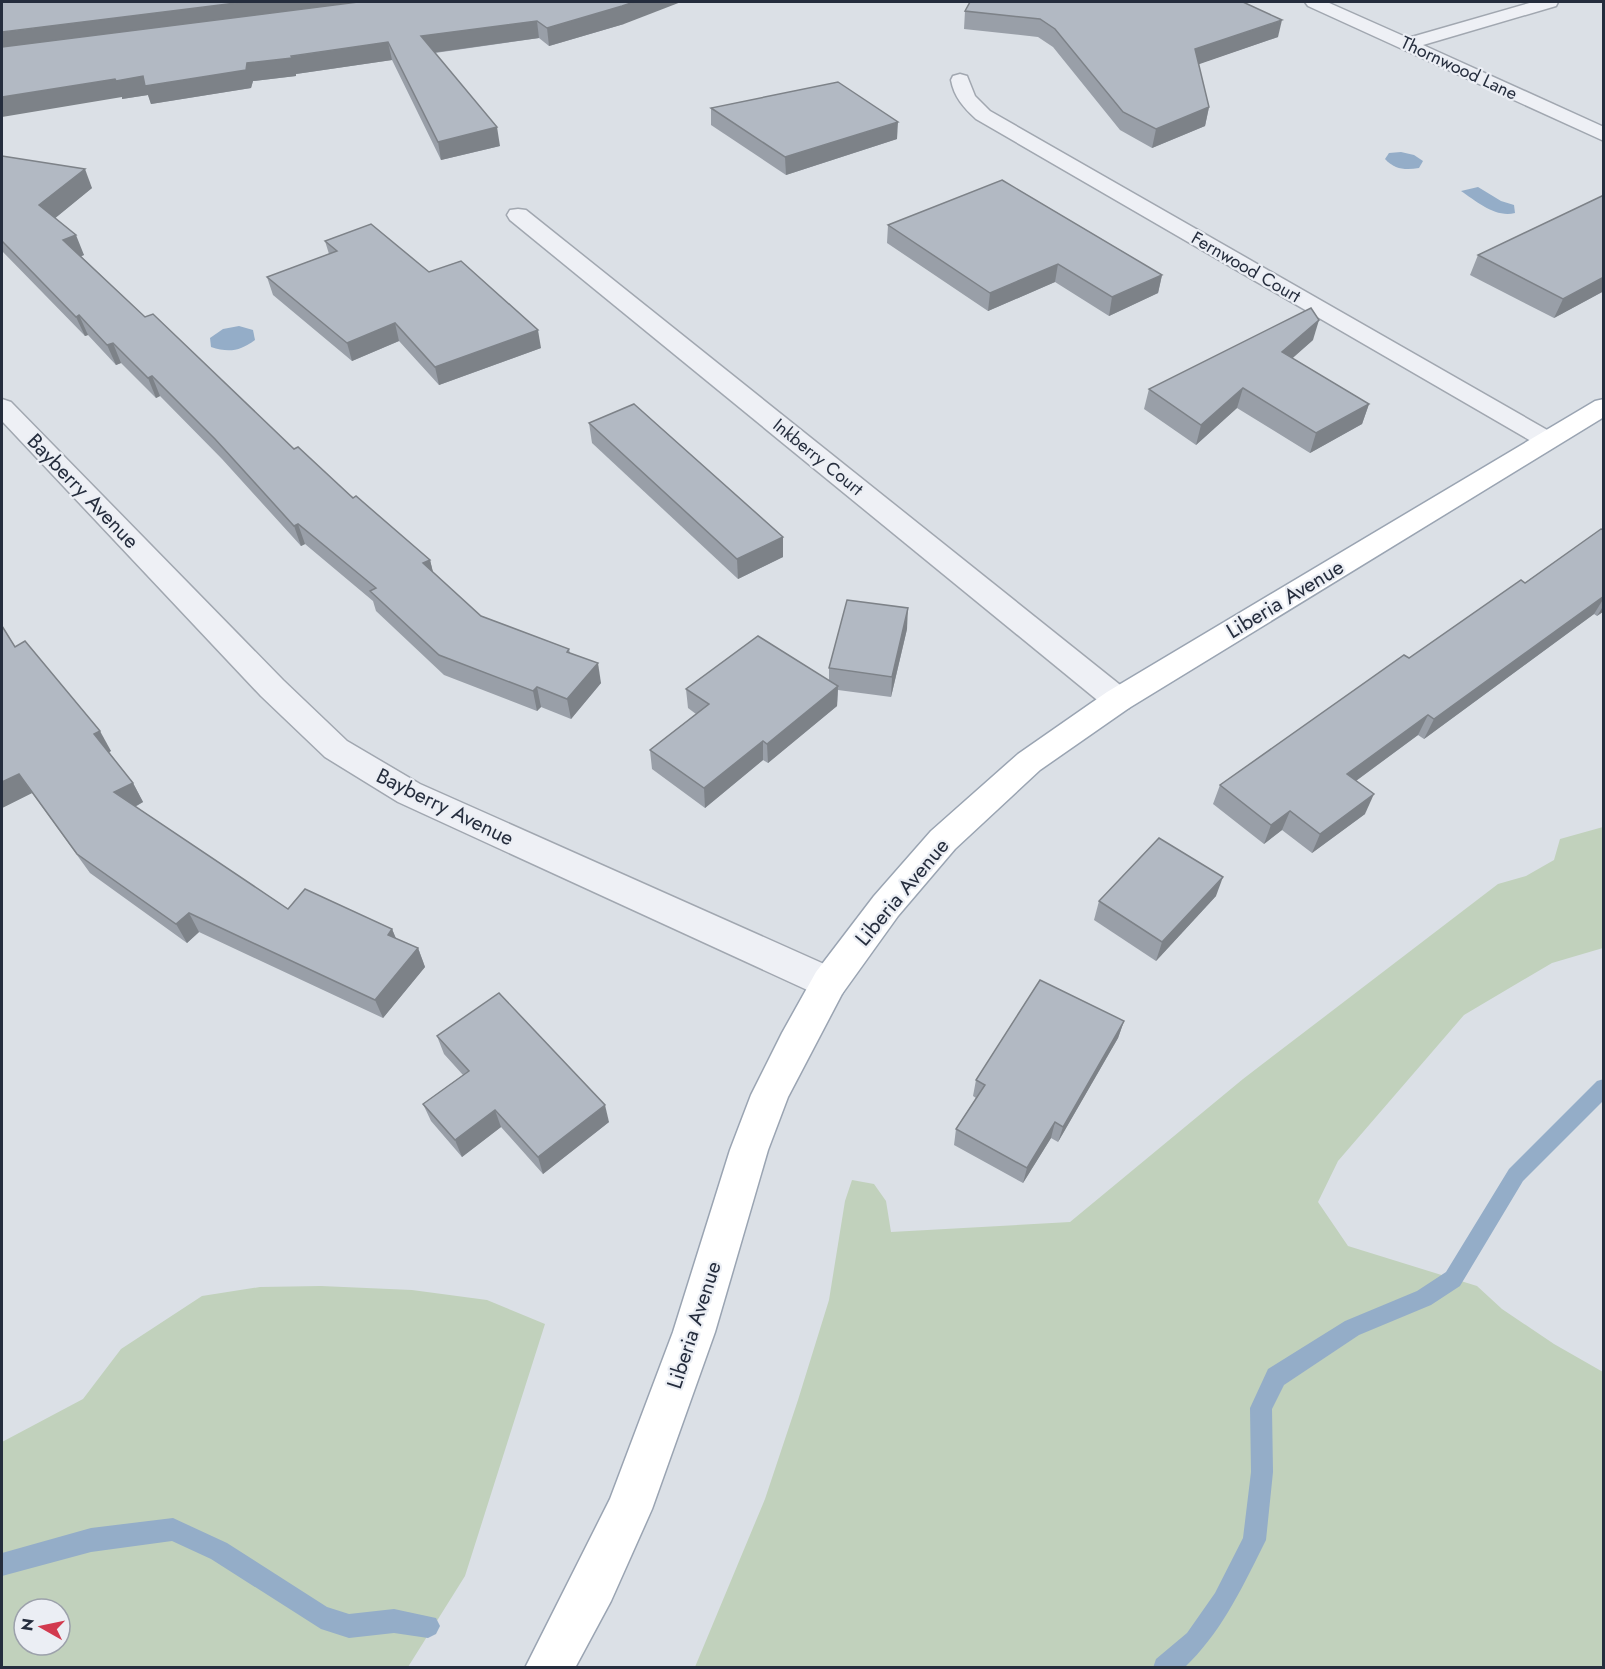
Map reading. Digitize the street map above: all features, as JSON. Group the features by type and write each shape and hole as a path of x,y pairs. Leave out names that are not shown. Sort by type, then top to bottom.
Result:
{"main road":[{"name":"Liberia Avenue","path":"549,1668 594,1584 629,1509 694,1332 749,1150 770,1095 829,983 886,906 942,840 1029,762 1119,700 1604,406"}],"street":[{"name":"Thornwood Lane","path":"1314,2 1604,135"},
{"path":"1407,44 1550,2"},
{"name":"Fernwood Court","path":"960,80 962,91 969,102 983,116 1547,440"},
{"name":"Inkberry Court","path":"518,215 1119,700"},
{"name":"Bayberry Avenue","path":"2,407 272,688 336,749 409,793 829,983"}],"green space":[{"path":"1603,827 1603,948 1552,963 1464,1015 1338,1161 1318,1202 1348,1246 1477,1286 1502,1309 1554,1344 1603,1372 1603,1667 695,1667 765,1499 798,1400 829,1300 845,1201 852,1180 874,1184 886,1201 891,1232 1070,1222 1243,1079 1498,884 1526,876 1554,860 1560,839"},
{"path":"321,1286 412,1290 487,1300 545,1324 465,1576 408,1667 2,1667 2,1442 83,1399 121,1349 202,1296 260,1287"}],"water":[{"path":"1401,152 1414,155 1423,161 1419,168 1401,168 1385,159 1389,153"},
{"path":"1478,187 1501,201 1514,205 1515,213 1494,211 1461,191"},
{"path":"239,326 253,330 255,340 234,350 211,347 210,338 223,329"}],"building":[{"path":"2,2 244,2 2,32"},
{"path":"358,2 634,2 547,28 537,21 421,36 497,127 438,142 388,42 247,63 246,70 145,86 143,76 2,97 2,47"},
{"path":"970,2 1243,2 1282,20 1195,49 1209,107 1156,129 1123,112 1055,29 1040,19 965,11"},
{"path":"838,82 898,122 785,157 711,108"},
{"path":"2,156 85,169 39,205 76,235 63,240 145,317 153,314 294,449 298,447 353,498 356,496 430,560 423,563 481,616 569,649 567,652 598,663 567,699 537,687 533,691 439,655 370,591 376,588 298,524 294,526 215,439 152,376 148,378 113,343 107,345 79,315 76,317 2,241"},
{"path":"1002,180 1162,275 1112,297 1058,264 990,293 888,225"},
{"path":"1604,195 1604,277 1563,299 1478,255"},
{"path":"371,224 429,272 461,261 538,330 435,367 395,323 347,343 267,277 337,251 325,241"},
{"path":"1311,308 1319,320 1282,352 1369,404 1316,433 1243,388 1201,425 1149,389"},
{"path":"634,404 783,537 737,559 589,423"},
{"path":"1601,529 1604,530 1604,596 1434,719 1428,715 1347,774 1374,794 1320,834 1290,811 1271,825 1220,785 1404,655 1409,658 1521,580 1525,583"},
{"path":"847,600 908,608 892,677 829,668"},
{"path":"2,626 15,647 25,641 100,731 94,734 133,783 114,792 288,909 305,889 392,929 388,935 418,948 375,1000 189,913 176,924 77,854 19,774 2,782"},
{"path":"758,636 838,686 767,744 763,741 704,788 650,750 709,704 686,689"},
{"path":"1159,838 1223,877 1162,942 1099,901"},
{"path":"1040,980 1124,1021 1063,1127 1055,1122 1027,1168 956,1129 985,1085 976,1080"},
{"path":"499,993 605,1105 538,1157 495,1110 455,1140 423,1104 469,1071 437,1036"}],"waterway":[{"path":"1165,1668 1195,1641 1223,1601 1254,1540 1262,1472 1261,1408 1276,1377 1352,1328 1424,1298 1453,1279 1516,1175 1604,1087"},
{"path":"2,1565 91,1540 173,1529 219,1551 321,1617 349,1626 394,1621 428,1626"}]}
